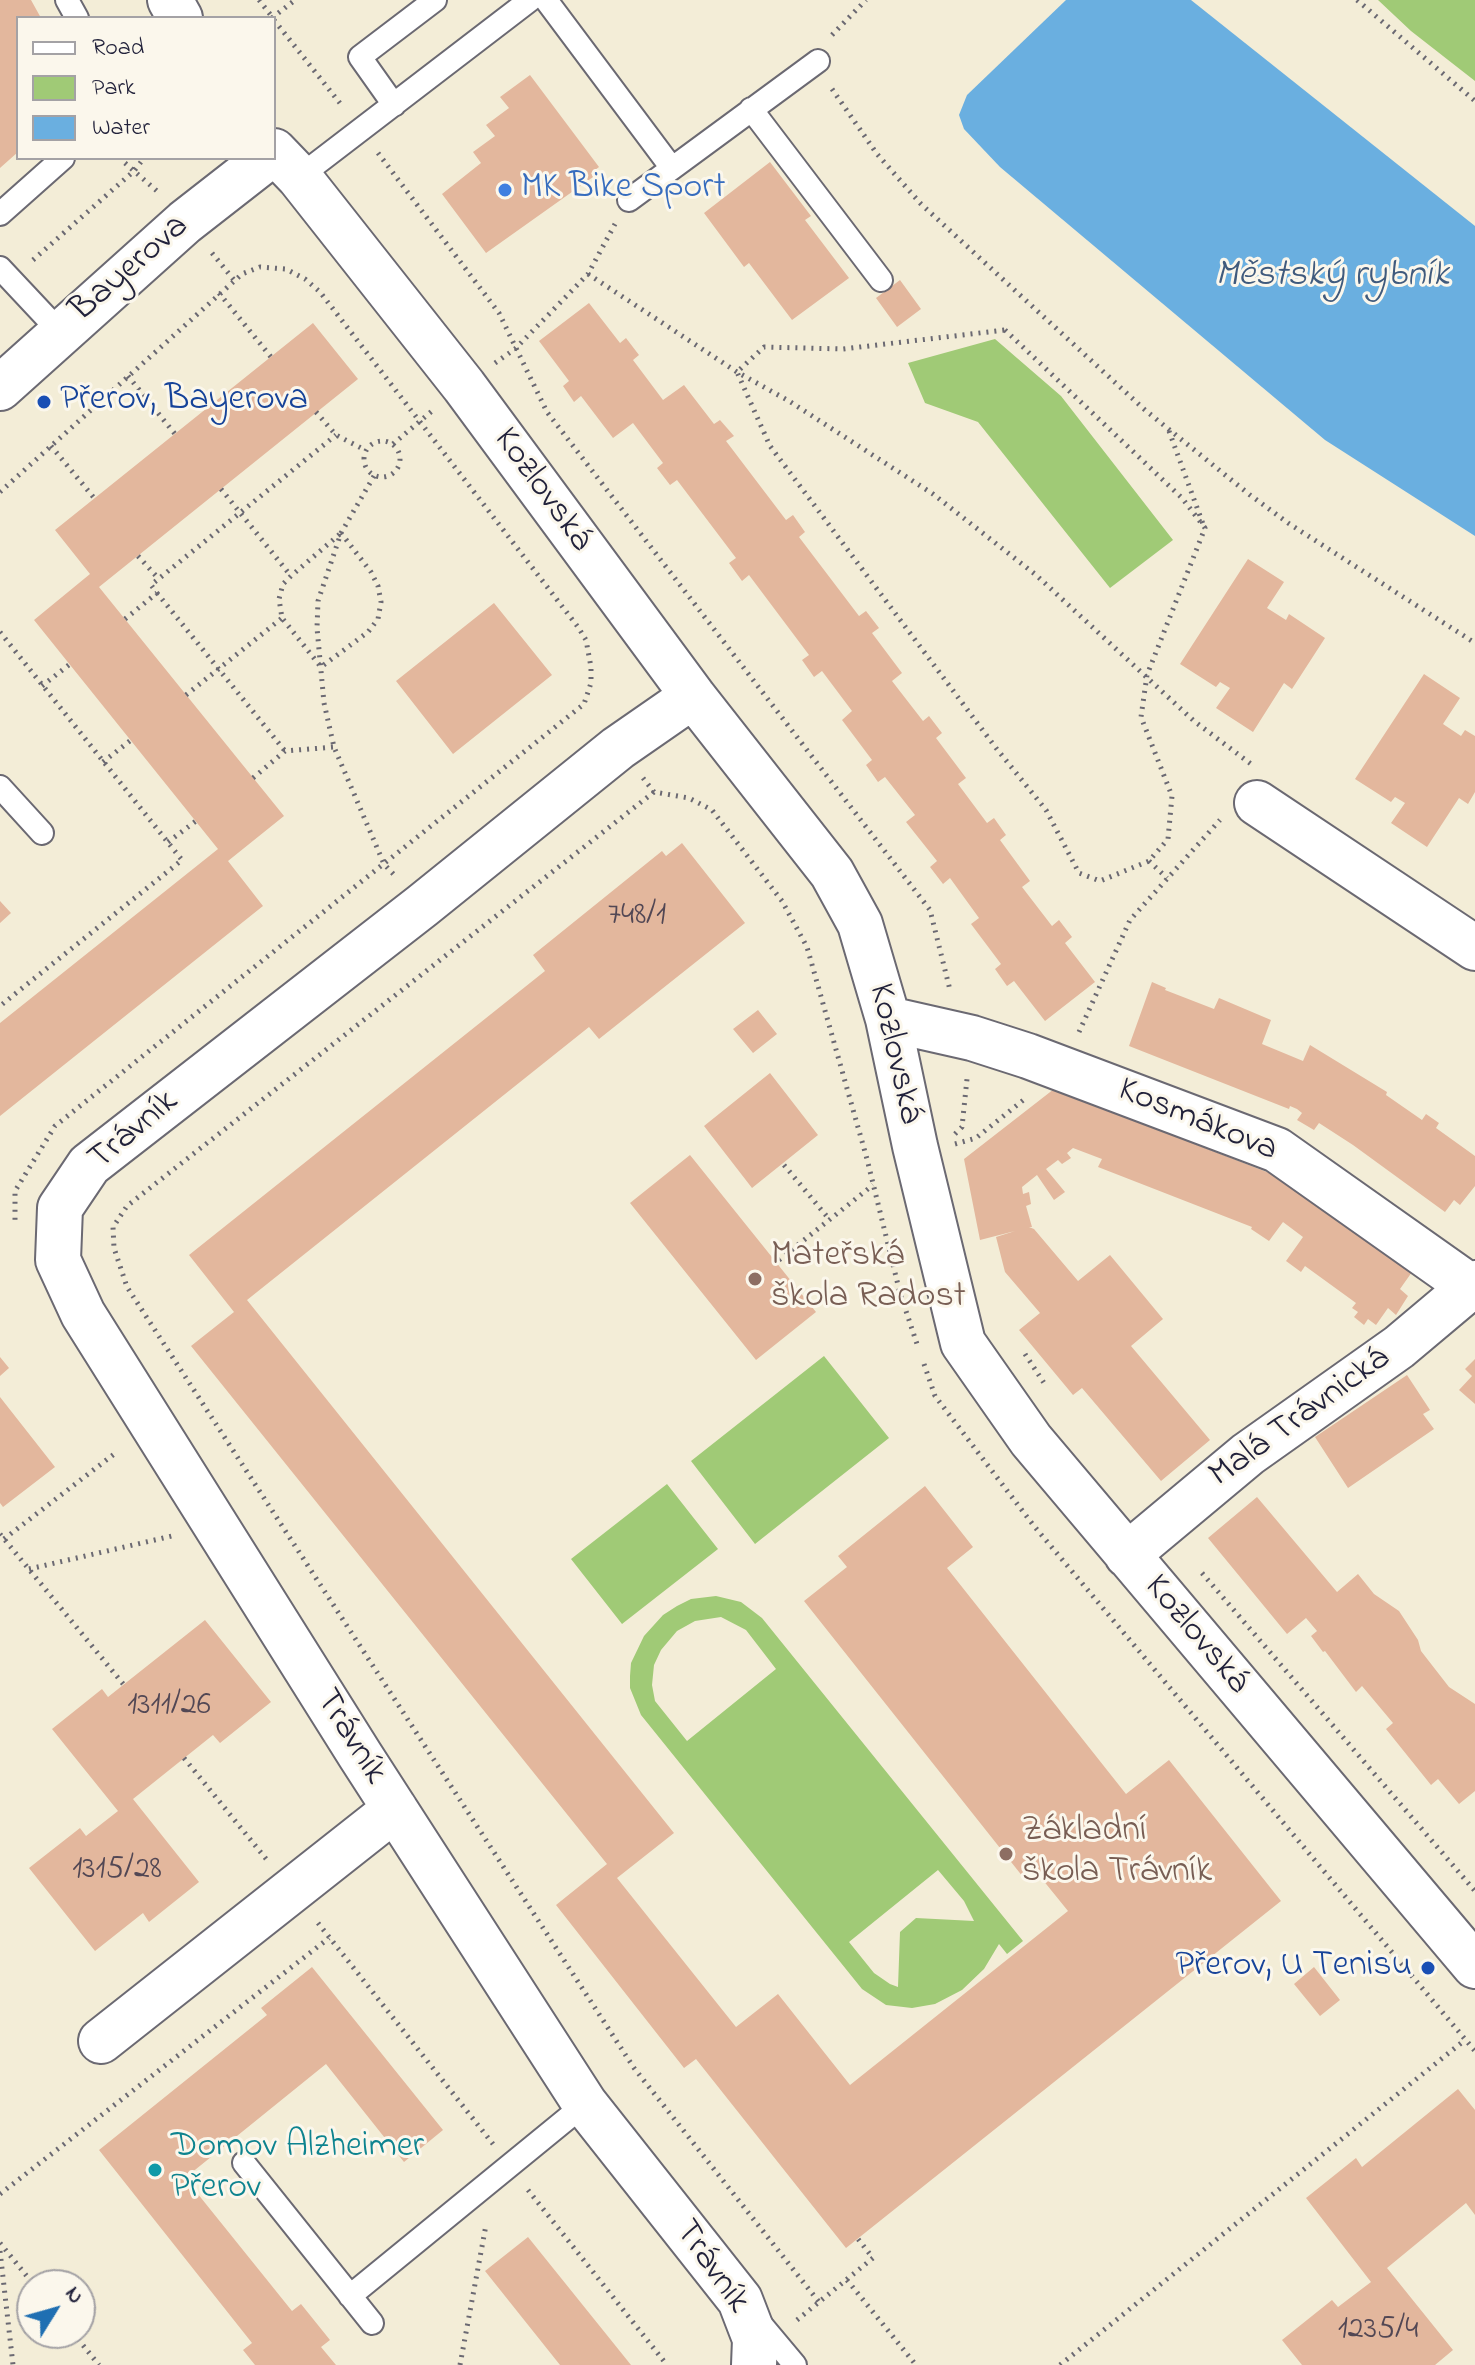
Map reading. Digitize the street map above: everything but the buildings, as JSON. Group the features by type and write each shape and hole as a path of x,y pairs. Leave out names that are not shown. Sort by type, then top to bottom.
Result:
{"street":[{"name":"Kozlovská","path":"278,158 464,386 693,696 832,873 860,924 888,1019 963,1343 1031,1440 1475,1966"},
{"name":"Bayerova","path":"0,388 185,222 275,160"},
{"name":"Trávník","path":"693,696 618,748 422,906 89,1165 60,1208 58,1260 83,1314 585,2104 740,2300 755,2339 764,2352"},
{"path":"1239,812 1475,948"},
{"name":"Kosmákova","path":"888,1019 972,1038 1028,1056 1277,1150 1473,1287"},
{"name":"Malá Trávnická","path":"1127,1555 1248,1454 1399,1347 1473,1287"},
{"name":"Trávník","path":"101,2041 395,1809"}],"lane":[{"path":"394,105 360,57 435,0"},
{"path":"278,158 361,130 530,0"},
{"path":"546,0 671,167"},
{"path":"629,200 818,61"},
{"path":"751,109 881,280"},
{"path":"0,214 61,160"},
{"path":"0,268 61,333"},
{"path":"0,787 42,833"},
{"path":"350,2296 585,2104"},
{"path":"244,2163 372,2323"},
{"path":"764,2352 795,2365"}],"path":[{"path":"259,0 271,16"},
{"path":"275,16 295,0"},
{"path":"866,0 820,48 818,61 822,73 849,116 895,177 956,237 1168,429 1250,495 1301,532 1475,643"},
{"path":"1357,0 1475,101"},
{"path":"276,22 499,313 547,412 930,910 955,1007 972,1038"},
{"path":"23,268 134,171 142,160"},
{"path":"125,163 158,193"},
{"path":"492,365 515,349 588,274 629,200"},
{"path":"209,250 234,280"},
{"path":"0,492 234,280 260,267 286,269 320,292 578,627 591,653 591,683 584,704 55,1126 15,1191 15,1232"},
{"path":"588,274 737,372 789,401 933,494 1036,575 1194,721"},
{"path":"219,293 271,357"},
{"path":"737,372 764,347 843,349 1005,330 1182,498 1205,528"},
{"path":"737,372 770,446 1046,810 1079,873 1100,881 1149,861 1168,839 1172,796 1141,717 1147,675 1205,528 1168,429"},
{"path":"128,376 175,434"},
{"path":"316,412 336,435 365,450"},
{"path":"393,444 419,421"},
{"path":"285,751 151,585 336,435"},
{"path":"381,440 393,444 399,454 399,466 391,475 374,476 363,462 365,450 381,440"},
{"path":"51,446 95,499"},
{"path":"374,476 341,533 318,601 317,628 324,703 334,747 384,864"},
{"path":"221,489 291,576"},
{"path":"321,667 282,618 279,599 283,584 341,533"},
{"path":"321,667 368,632 378,619 381,602 371,572 341,533"},
{"path":"138,556 158,578"},
{"path":"125,619 157,593"},
{"path":"186,695 282,618"},
{"path":"0,632 182,860 0,1006"},
{"path":"42,686 70,664"},
{"path":"103,762 131,740"},
{"path":"253,778 285,751 334,747"},
{"path":"654,792 127,1206 113,1227 114,1248 127,1287 634,2068 819,2302"},
{"path":"1077,1038 1130,920 1167,878 1239,812"},
{"path":"168,842 196,821"},
{"path":"1149,861 1167,878"},
{"path":"450,939 456,947"},
{"path":"954,1145 976,1138 1035,1091"},
{"path":"784,1165 830,1220"},
{"path":"779,1260 873,1185"},
{"path":"110,1439 126,1464"},
{"path":"118,1451 2,1537 124,1685"},
{"path":"29,1569 172,1536 165,1524"},
{"path":"184,1758 667,2365"},
{"path":"0,2194 329,1938"},
{"path":"1060,2365 1465,2040"},
{"path":"460,2365 488,2212 474,2193"},
{"path":"764,2352 873,2258 858,2239"},
{"path":"0,2243 21,2269"},
{"path":"0,2251 13,2365"},
{"path":"847,2280 916,2365"},
{"path":"86,2349 99,2365"}],"green space":[{"path":"1378,0 1475,0 1475,81 1411,31"},
{"path":"995,339 1061,396 1173,540 1110,588 978,422 925,403 908,363"},
{"path":"824,1356 889,1438 755,1544 691,1461"},
{"path":"667,1484 718,1549 622,1624 571,1559"},
{"path":"716,1596 741,1602 762,1618 1023,1941 1007,1954 999,1944 984,1969 962,1990 935,2004 912,2008 886,2005 862,1989 641,1715 630,1688 631,1663 644,1636 663,1615 691,1599","holes":["721,1617 746,1630 776,1669 687,1741 655,1701 652,1685 654,1665 661,1650 677,1631 695,1621","938,1870 964,1901 974,1921 916,1918 900,1932 898,1987 890,1984 874,1973 849,1942"]}],"water":[{"name":"Městský rybník","path":"1066,0 1191,0 1475,226 1475,536 1325,440 1000,167 964,129 959,115 967,95"}],"place":[{"name":"MK Bike Sport","path":"505,190"},
{"name":"Přerov, Bayerova","path":"44,402"},
{"name":"Mateřská škola Radost","path":"755,1279"},
{"name":"Základní škola Trávník","path":"1006,1854"},
{"name":"Přerov, U Tenisu","path":"1428,1968"},
{"name":"Domov Alzheimer Přerov","path":"155,2170"}]}
